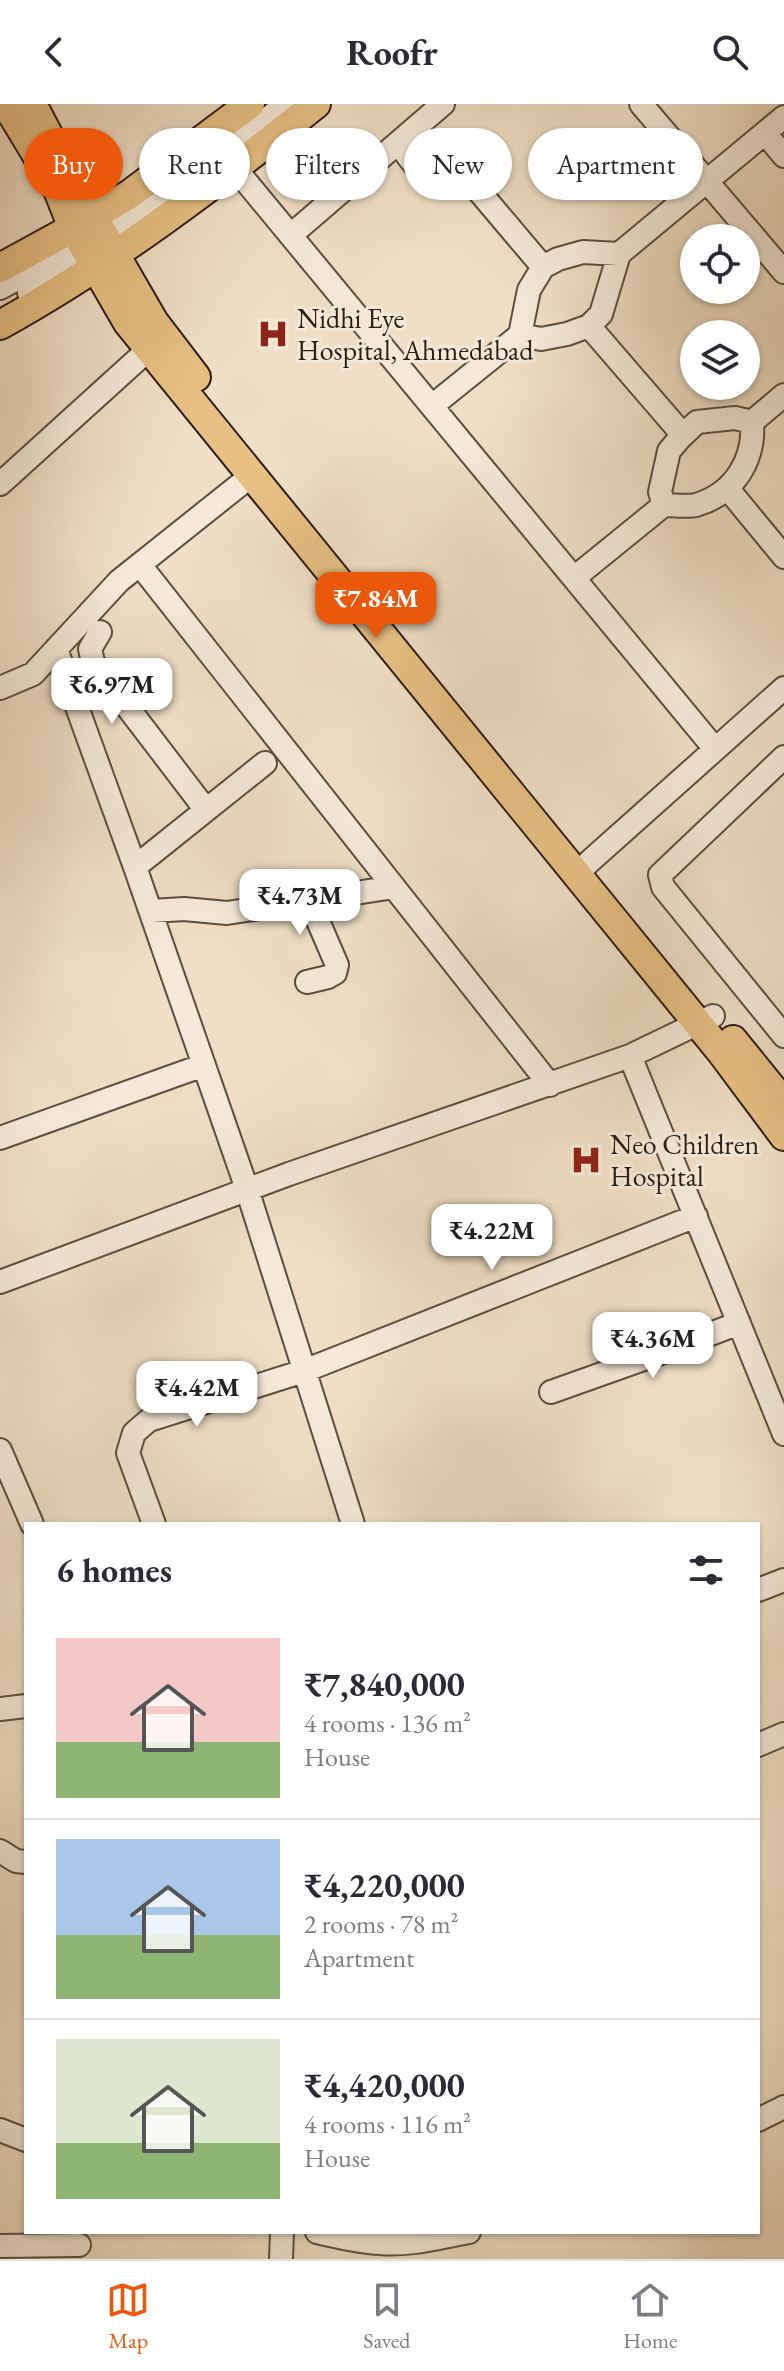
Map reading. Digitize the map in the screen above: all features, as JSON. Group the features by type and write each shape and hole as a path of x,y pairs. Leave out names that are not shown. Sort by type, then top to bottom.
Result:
{"main road":[{"path":"6,104 58,190 154,322 583,868"},
{"path":"32,104 128,323 583,868 675,972 784,1136"},
{"path":"0,325 94,241 130,194 250,104"},
{"path":"250,155 316,104"},
{"path":"0,268 94,241 172,200"},
{"path":"705,1020 784,1103"}],"street":[{"path":"0,309 44,285 94,241 224,153 286,104"},
{"path":"291,235 443,104"},
{"path":"641,104 784,272"},
{"path":"520,335 541,339 589,326 601,314 619,254 784,117"},
{"path":"765,133 784,156"},
{"path":"399,144 424,175 437,178 460,174 466,176 543,267"},
{"path":"250,186 715,749"},
{"path":"0,288 94,241"},
{"path":"432,406 520,335 529,290 543,267 583,252 619,254"},
{"path":"589,326 683,435"},
{"path":"0,484 149,349"},
{"path":"752,422 784,395"},
{"path":"664,505 660,492 669,451 683,435 697,422 735,418 752,422"},
{"path":"574,578 664,505 695,506 728,489 743,470 753,440 752,422"},
{"path":"0,688 33,674 119,581 252,475"},
{"path":"728,489 784,557"},
{"path":"140,565 550,1085"},
{"path":"100,632 90,649 93,662 206,810"},
{"path":"56,649 247,1189 352,1522"},
{"path":"583,868 783,691"},
{"path":"784,757 660,875 663,887 784,1036"},
{"path":"135,867 265,763"},
{"path":"151,911 184,909 227,913 394,887"},
{"path":"307,982 328,977 335,973 337,965 309,900"},
{"path":"0,1282 247,1189 630,1056 705,1020"},
{"path":"630,1056 784,1434"},
{"path":"0,1138 204,1065"},
{"path":"153,1522 128,1453 134,1433 149,1420 304,1371 696,1216"},
{"path":"551,1392 739,1323"},
{"path":"0,1450 31,1522"},
{"path":"760,1589 784,1580"},
{"path":"0,1709 24,1706"},
{"path":"760,1744 784,1734"},
{"path":"0,1851 16,1861 24,1862"},
{"path":"760,2119 784,2107"},
{"path":"0,2130 24,2139"},
{"path":"281,2259 282,2234"},
{"path":"325,2234 383,2244 458,2234"},
{"path":"0,2246 79,2245"}],"place":[{"name":"Nidhi Eye Hospital, Ahmedabad","path":"273,334"},
{"name":"Neo Children Hospital","path":"586,1160"}]}
